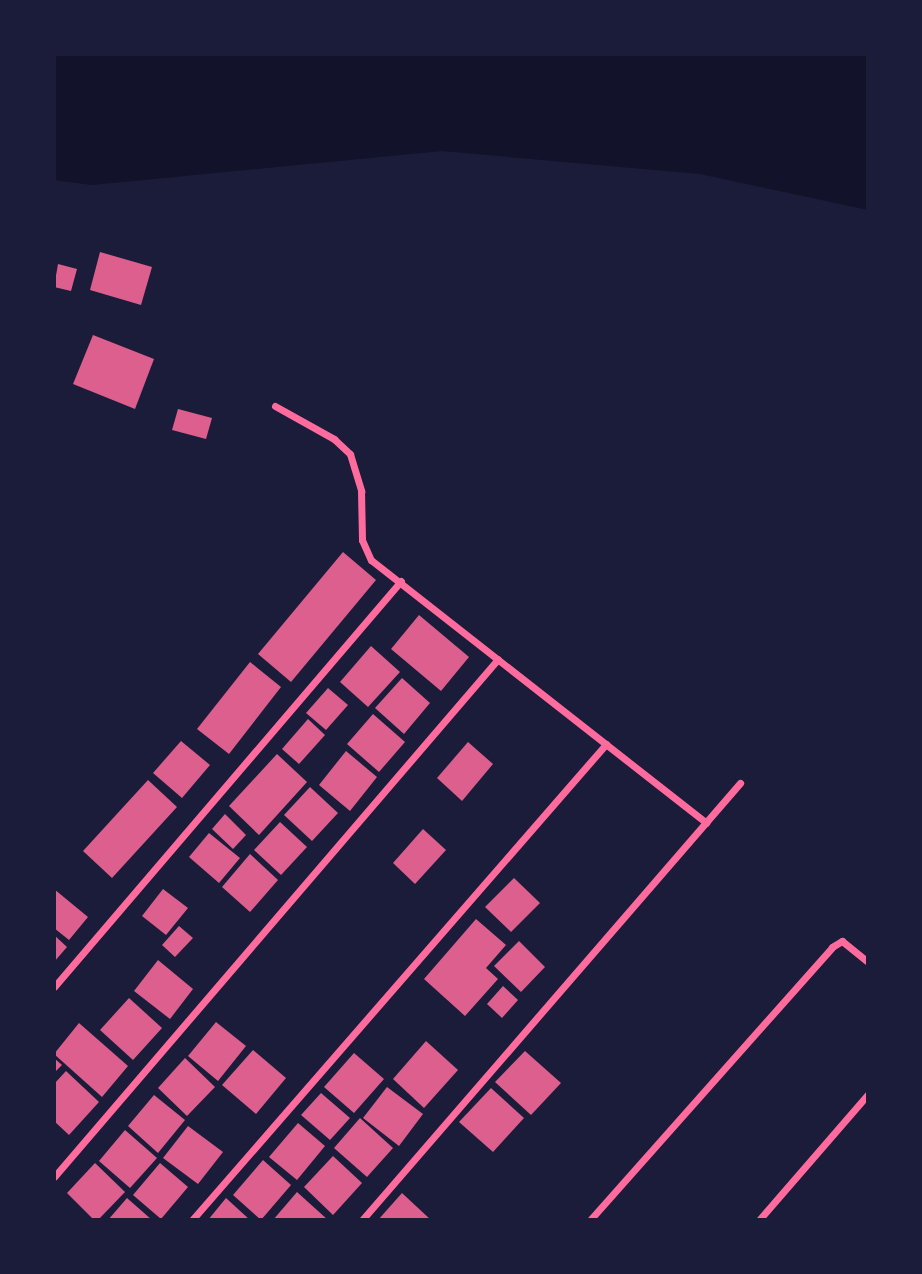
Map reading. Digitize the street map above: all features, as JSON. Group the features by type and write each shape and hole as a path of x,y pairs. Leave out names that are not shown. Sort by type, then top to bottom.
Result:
{"street":[{"path":"275,407 334,439 350,454 361,491 365,551 371,560 706,823"},
{"path":"54,988 401,581"},
{"path":"54,1177 498,659"},
{"path":"192,1220 606,744"},
{"path":"362,1220 740,783"},
{"path":"590,1220 832,947 842,941 868,962"},
{"path":"759,1220 868,1094"}],"shaded area":[{"path":"54,54 868,54 868,210 700,174 442,151 92,185 54,180"}],"building":[{"path":"100,252 152,267 141,305 90,290"},
{"path":"58,264 77,269 71,291 54,287"},
{"path":"93,335 154,359 135,409 73,384"},
{"path":"178,409 212,418 206,439 172,430"},
{"path":"343,552 376,580 291,682 258,654"},
{"path":"419,615 469,657 441,691 391,649"},
{"path":"371,646 400,672 368,707 340,682"},
{"path":"250,662 281,687 229,754 197,729"},
{"path":"402,678 430,703 404,734 375,708"},
{"path":"328,688 348,705 326,730 306,713"},
{"path":"373,714 405,742 379,772 347,744"},
{"path":"308,719 325,735 299,764 282,749"},
{"path":"181,741 210,765 182,798 153,773"},
{"path":"468,742 493,764 462,801 437,778"},
{"path":"346,751 377,777 350,811 319,785"},
{"path":"277,754 307,782 259,835 229,806"},
{"path":"148,780 177,807 112,878 83,851"},
{"path":"310,787 338,813 312,841 284,815"},
{"path":"225,814 246,835 233,849 212,829"},
{"path":"280,822 307,847 281,875 254,850"},
{"path":"423,829 446,850 415,884 393,863"},
{"path":"209,833 240,858 219,883 189,857"},
{"path":"250,854 278,880 250,912 222,887"},
{"path":"514,878 540,903 511,932 485,907"},
{"path":"54,889 88,917 69,940 54,928"},
{"path":"163,889 188,908 166,935 142,916"},
{"path":"476,919 506,945 486,968 498,979 465,1016 424,979"},
{"path":"179,926 193,938 175,957 162,945"},
{"path":"54,935 67,947 54,962"},
{"path":"519,941 545,967 521,992 494,966"},
{"path":"158,960 193,989 170,1019 134,991"},
{"path":"503,986 518,1000 502,1018 487,1004"},
{"path":"129,998 162,1028 133,1060 100,1030"},
{"path":"216,1022 246,1046 218,1081 188,1056"},
{"path":"79,1023 128,1066 102,1097 54,1054"},
{"path":"426,1041 458,1070 424,1108 393,1079"},
{"path":"253,1050 286,1078 256,1114 222,1085"},
{"path":"525,1051 561,1083 531,1115 495,1082"},
{"path":"354,1053 384,1079 354,1113 324,1087"},
{"path":"54,1058 62,1065 54,1073"},
{"path":"185,1058 215,1087 187,1116 158,1088"},
{"path":"66,1071 99,1102 69,1135 54,1121 54,1084"},
{"path":"387,1087 423,1114 399,1146 363,1118"},
{"path":"491,1088 524,1118 493,1152 459,1122"},
{"path":"321,1093 350,1118 330,1140 301,1115"},
{"path":"154,1095 185,1120 158,1153 128,1126"},
{"path":"360,1118 393,1148 367,1177 334,1148"},
{"path":"298,1123 325,1146 297,1180 269,1157"},
{"path":"188,1126 223,1152 198,1184 163,1158"},
{"path":"125,1130 157,1158 130,1188 99,1161"},
{"path":"333,1156 362,1183 333,1215 304,1187"},
{"path":"263,1160 291,1185 261,1220 233,1195"},
{"path":"95,1163 125,1192 98,1220 94,1220 67,1193"},
{"path":"160,1163 188,1187 161,1219 133,1195"},
{"path":"297,1192 328,1220 273,1220"},
{"path":"402,1193 431,1220 378,1220"},
{"path":"127,1198 152,1220 108,1220"},
{"path":"226,1198 250,1220 208,1220"}]}
